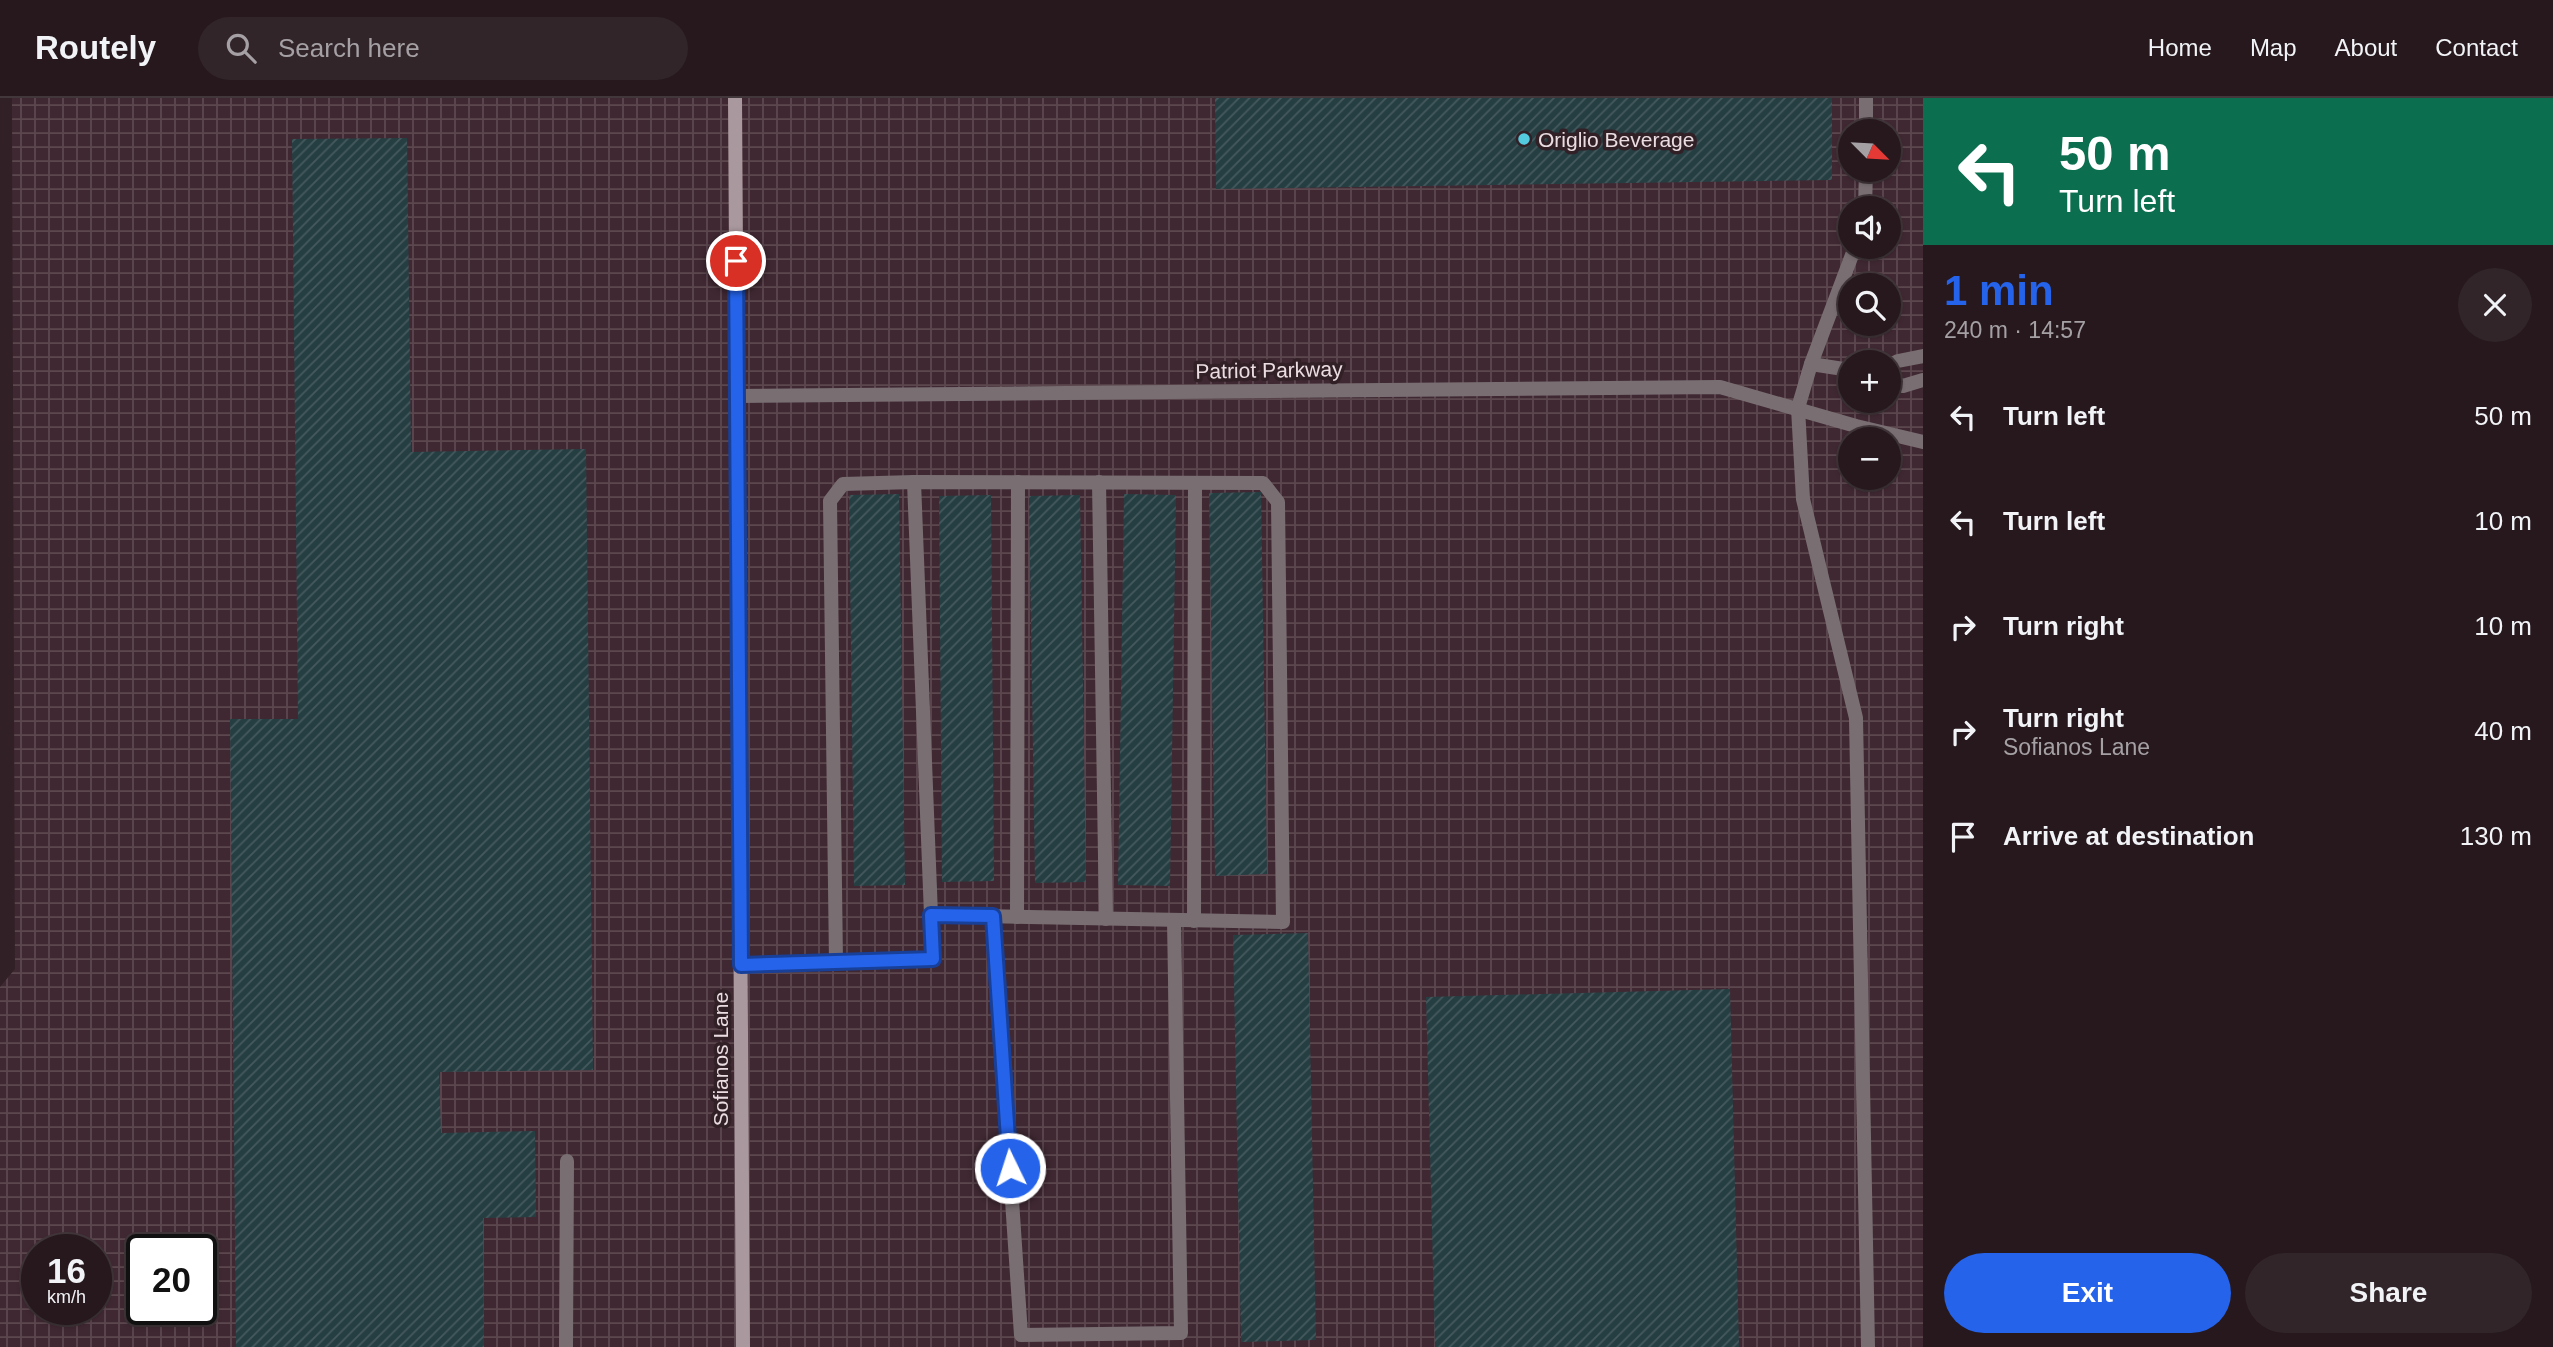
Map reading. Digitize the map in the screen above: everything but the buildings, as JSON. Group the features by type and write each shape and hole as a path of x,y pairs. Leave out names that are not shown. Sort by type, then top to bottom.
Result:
{"street":[{"name":"Sofianos Lane","path":"735,98 743,1347"}],"lane":[{"path":"1866,98 1866,119"},
{"path":"1851,259 1798,408 1803,499 1856,718 1868,1347"},
{"path":"1901,360 1923,356"},
{"path":"1811,365 1838,368"},
{"path":"1901,385 1923,380"},
{"name":"Patriot Parkway","path":"737,396 1720,387 1923,442"},
{"path":"741,965 933,959 914,482"},
{"path":"1017,917 1018,482"},
{"path":"1099,482 1106,919"},
{"path":"1194,921 1195,483"},
{"path":"836,962 830,501 844,484 1264,483 1278,502 1283,922 931,915"},
{"path":"993,916 1021,1335 1181,1333 1174,920"},
{"path":"566,1347 567,1161"}],"shaded area":[{"path":"12,98 1923,98 1923,1347 0,1347 0,987 15,969"}],"place":[{"name":"Origlio Beverage","path":"1524,139"}],"route":[{"path":"736,261 741,965 933,959 931,915 993,916 1010,1168"}]}
